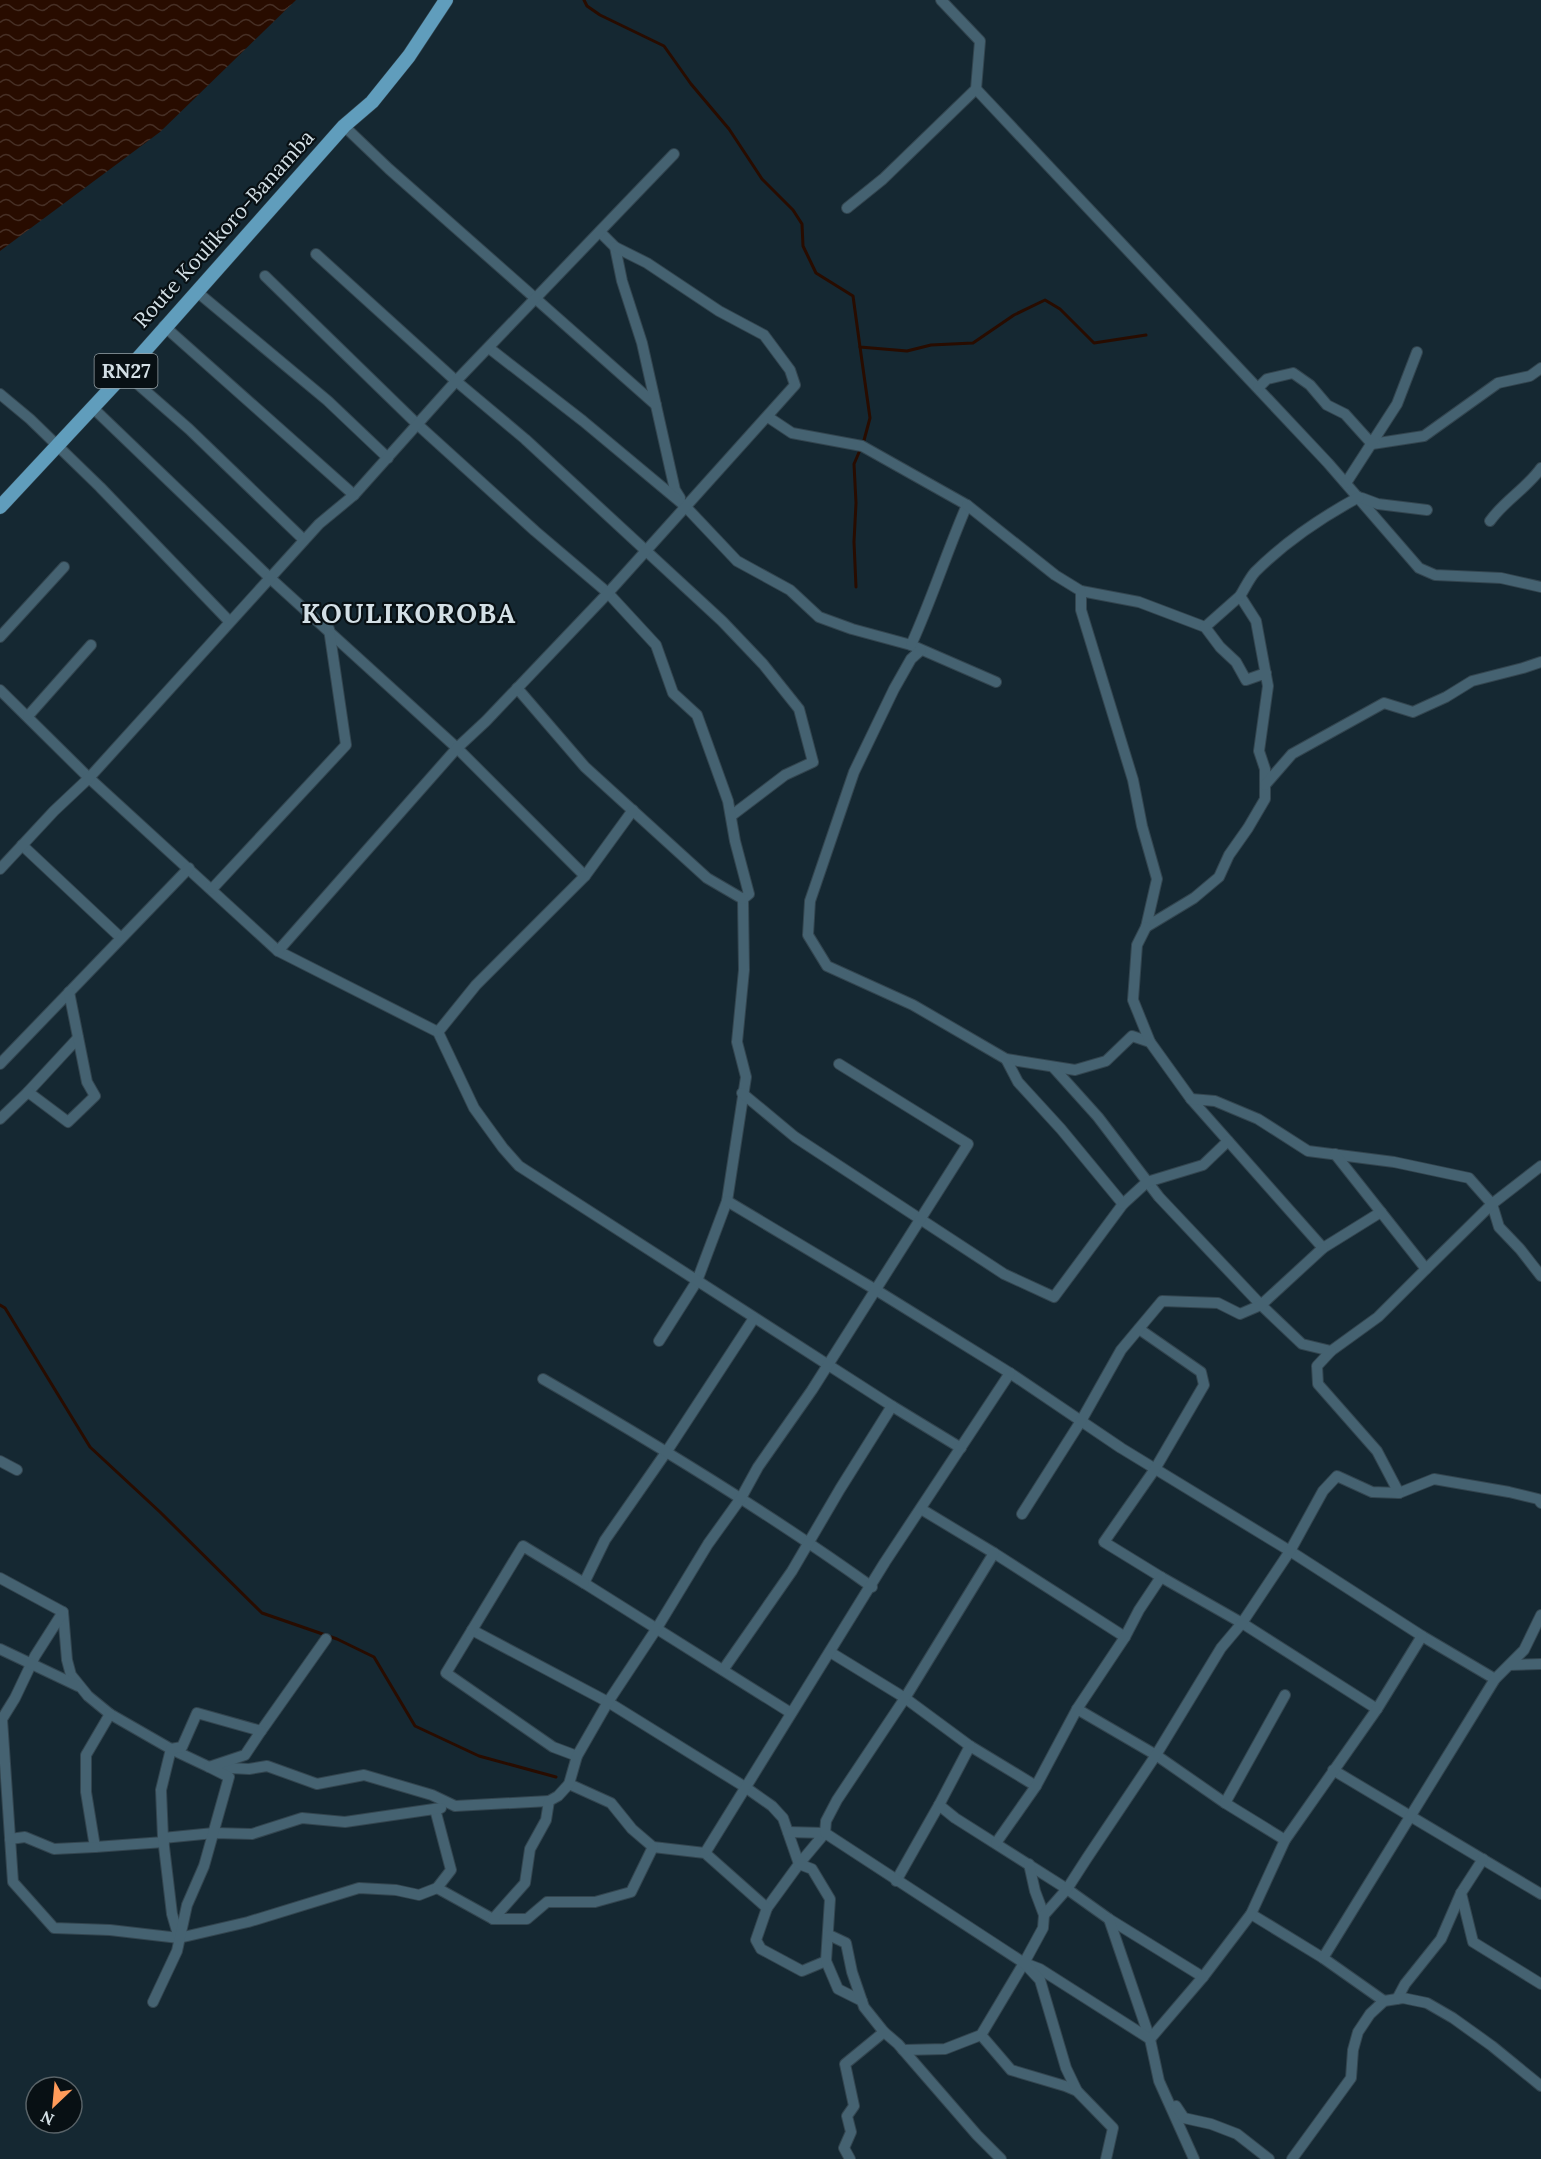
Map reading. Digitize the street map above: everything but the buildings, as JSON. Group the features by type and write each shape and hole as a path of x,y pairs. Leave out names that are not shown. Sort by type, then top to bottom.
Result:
{"main road":[{"name":"Route Koulikoro-Banamba","path":"0,507 125,373 164,326 344,126 372,102 409,56 446,0"}],"street":[{"path":"848,208 883,179 976,89 980,41 941,0"},
{"path":"976,89 1359,496 1419,568 1435,575 1501,578 1541,587"},
{"path":"344,126 397,177 656,405"},
{"path":"0,869 89,778 319,524 354,495 456,381 674,154"},
{"path":"278,951 457,748 608,592 795,385 790,370 764,335 719,310 647,263 615,247 600,232"},
{"path":"615,247 622,281 642,344 675,490 685,506"},
{"path":"316,254 456,381 525,439 722,621 763,664 799,709 813,762 785,775 731,816"},
{"path":"266,276 417,424 608,592 656,645 673,693 697,715 728,801 749,894 743,899"},
{"path":"196,291 328,401 388,458"},
{"path":"164,326 354,495"},
{"path":"489,348 584,421 685,506 737,561 790,590 819,617 916,648 996,682"},
{"path":"1346,483 1397,404 1418,352"},
{"path":"1372,444 1424,436 1498,383 1530,376 1541,368"},
{"path":"125,373 189,429 304,540"},
{"path":"1258,388 1267,379 1293,373 1311,385 1327,405 1345,414 1372,444"},
{"path":"0,394 21,411 99,487 229,621"},
{"path":"92,407 270,578 329,629 457,748 585,876"},
{"path":"768,417 792,433 862,446 967,505 1055,575 1081,591 1139,602 1205,627 1220,647 1236,662 1246,680 1266,673"},
{"path":"1490,521 1541,468"},
{"path":"1359,496 1378,504 1427,510"},
{"path":"1205,627 1240,596 1254,574 1290,542 1324,516 1359,496"},
{"path":"967,505 948,550 916,648 854,772 810,901 808,935 826,966 912,1005 1006,1059 1075,1070 1106,1061 1132,1036 1150,1042"},
{"path":"0,637 64,567"},
{"path":"1081,591 1082,610 1133,780 1142,826 1157,879 1146,927 1137,945 1133,1000 1150,1042 1191,1099 1323,1248"},
{"path":"1146,927 1194,898 1219,876 1228,855 1248,828 1265,799 1265,770 1259,751 1268,686 1256,621 1240,596"},
{"path":"212,890 346,745 329,629"},
{"path":"28,716 91,645"},
{"path":"1265,785 1292,754 1383,703 1413,712 1446,697 1472,681 1541,662"},
{"path":"517,688 585,767 707,878 743,899"},
{"path":"0,690 89,778 278,951 438,1032 474,1108 519,1166 827,1365 961,1448"},
{"path":"438,1032 476,985 585,876 633,810"},
{"path":"22,845 121,938"},
{"path":"0,1064 189,868"},
{"path":"659,1341 697,1281 727,1201 746,1077 737,1042 744,970 743,899"},
{"path":"28,1092 68,1122 94,1096 87,1082 69,992"},
{"path":"0,1119 78,1038"},
{"path":"1006,1059 1018,1082 1124,1204"},
{"path":"10,1839 25,1837 54,1848 95,1847 214,1833 252,1834 302,1818 345,1822 454,1806 549,1801 558,1796 569,1784 577,1756 608,1702 657,1628 708,1544 741,1498 758,1467 812,1390 968,1144 840,1064"},
{"path":"1053,1067 1098,1117 1147,1182 1190,1232 1261,1305 1302,1344 1331,1351"},
{"path":"742,1093 795,1137 1004,1275 1054,1297 1124,1204 1147,1182 1203,1165 1228,1141"},
{"path":"1191,1099 1215,1101 1258,1119 1308,1151 1394,1162 1469,1178 1492,1204 1499,1227 1541,1276"},
{"path":"1335,1154 1426,1269"},
{"path":"1399,1493 1377,1451 1318,1384 1317,1366 1331,1351 1378,1317 1492,1204 1541,1166"},
{"path":"727,1201 1010,1373 1155,1469 1495,1679"},
{"path":"1022,1514 1081,1421 1121,1350 1162,1301 1218,1303 1240,1314 1261,1305 1323,1248 1381,1212"},
{"path":"584,1583 605,1540 754,1318"},
{"path":"1139,1329 1201,1372 1204,1385 1155,1469 1104,1542 1242,1623 1377,1709"},
{"path":"705,1853 791,1713 1010,1373"},
{"path":"543,1379 667,1450 809,1542 872,1587"},
{"path":"723,1670 792,1571 892,1406"},
{"path":"0,1461 17,1470"},
{"path":"1044,1915 1067,1889 1156,1755 1221,1648 1242,1623 1290,1551 1323,1491 1337,1476 1372,1492 1399,1493 1434,1479 1509,1492 1538,1499 1541,1503"},
{"path":"921,1509 1125,1637"},
{"path":"577,1756 553,1747 446,1673 524,1546 791,1713"},
{"path":"826,1960 802,1971 761,1949 756,1940 767,1908 799,1863 825,1833 826,1821 837,1800 904,1698 994,1553"},
{"path":"996,1843 1036,1786 1077,1709 1125,1637 1139,1610 1161,1577"},
{"path":"0,1578 63,1612"},
{"path":"13,1882 3,1711 63,1612"},
{"path":"63,1612 67,1660 71,1675 88,1696 110,1714 171,1749 229,1777 204,1866 187,1905 177,1952 153,2002"},
{"path":"1323,1958 1495,1679 1524,1650 1541,1615"},
{"path":"472,1630 608,1702 772,1806 783,1818 799,1863 812,1869 830,1899 826,1960 837,1989 862,2001"},
{"path":"1150,2038 1203,1977 1251,1914 1285,1840 1377,1709 1422,1636"},
{"path":"209,1767 245,1755 326,1639"},
{"path":"0,1649 80,1687"},
{"path":"830,1652 904,1698 970,1746 1036,1786"},
{"path":"1510,1665 1541,1664"},
{"path":"1225,1803 1285,1695"},
{"path":"1077,1709 1156,1755 1225,1803 1285,1840"},
{"path":"171,1749 182,1747 197,1713 261,1731"},
{"path":"95,1847 86,1792 86,1755 110,1714"},
{"path":"896,1881 970,1746"},
{"path":"171,1749 161,1790 172,1914 179,1938"},
{"path":"209,1767 249,1769 267,1766 317,1784 364,1775 432,1795 454,1806"},
{"path":"1333,1770 1541,1894"},
{"path":"569,1784 611,1803 632,1829 653,1847 705,1853 767,1908"},
{"path":"493,1919 525,1883 530,1850 546,1820 549,1801"},
{"path":"939,1805 1109,1919 1203,1977"},
{"path":"0,1879 13,1882 54,1928 110,1930 179,1938 248,1922 359,1888 396,1890 419,1895 437,1888 451,1870 435,1809"},
{"path":"788,1833 825,1833 1024,1963 1040,1969 1150,2038"},
{"path":"437,1888 493,1919 527,1919 547,1902 595,1902 632,1892 653,1847"},
{"path":"1397,1999 1405,1984 1441,1939 1461,1893 1483,1859"},
{"path":"903,2050 945,2049 981,2035 1043,1928 1044,1915 1035,1891 1029,1864"},
{"path":"1461,1893 1473,1942 1541,1984"},
{"path":"1251,1914 1323,1958 1384,2001"},
{"path":"1109,1919 1150,2038 1159,2081 1194,2159"},
{"path":"829,1935 846,1943 852,1972 864,2007 884,2032 1001,2159"},
{"path":"1024,1963 1040,1980 1066,2068 1077,2091 1113,2128 1106,2159"},
{"path":"1292,2159 1351,2078 1353,2050 1358,2032 1370,2014 1384,2001 1403,1998 1427,2003 1453,2018 1492,2046 1541,2086"},
{"path":"850,2159 844,2148 851,2132 847,2116 854,2106 845,2064 884,2032"},
{"path":"981,2035 1011,2070 1077,2091"},
{"path":"1159,2081 1184,2118 1211,2124 1237,2134 1269,2159"}],"water":[{"path":"0,0 296,0 160,132 0,251"}],"waterway":[{"path":"584,0 587,6 600,15 664,46 691,84 729,129 762,179 793,210 802,224 803,246 816,273 853,296 860,347 907,351 931,345 973,343 1014,315 1045,300 1060,309 1094,343 1146,335"},
{"path":"860,347 870,418 863,444"},
{"path":"856,587 854,464 860,450"},
{"path":"0,1305 5,1308 90,1447 160,1512 262,1613 337,1639 374,1657 415,1726 479,1756 556,1777"}],"district":[{"name":"KOULIKOROBA","path":"409,614"}]}
